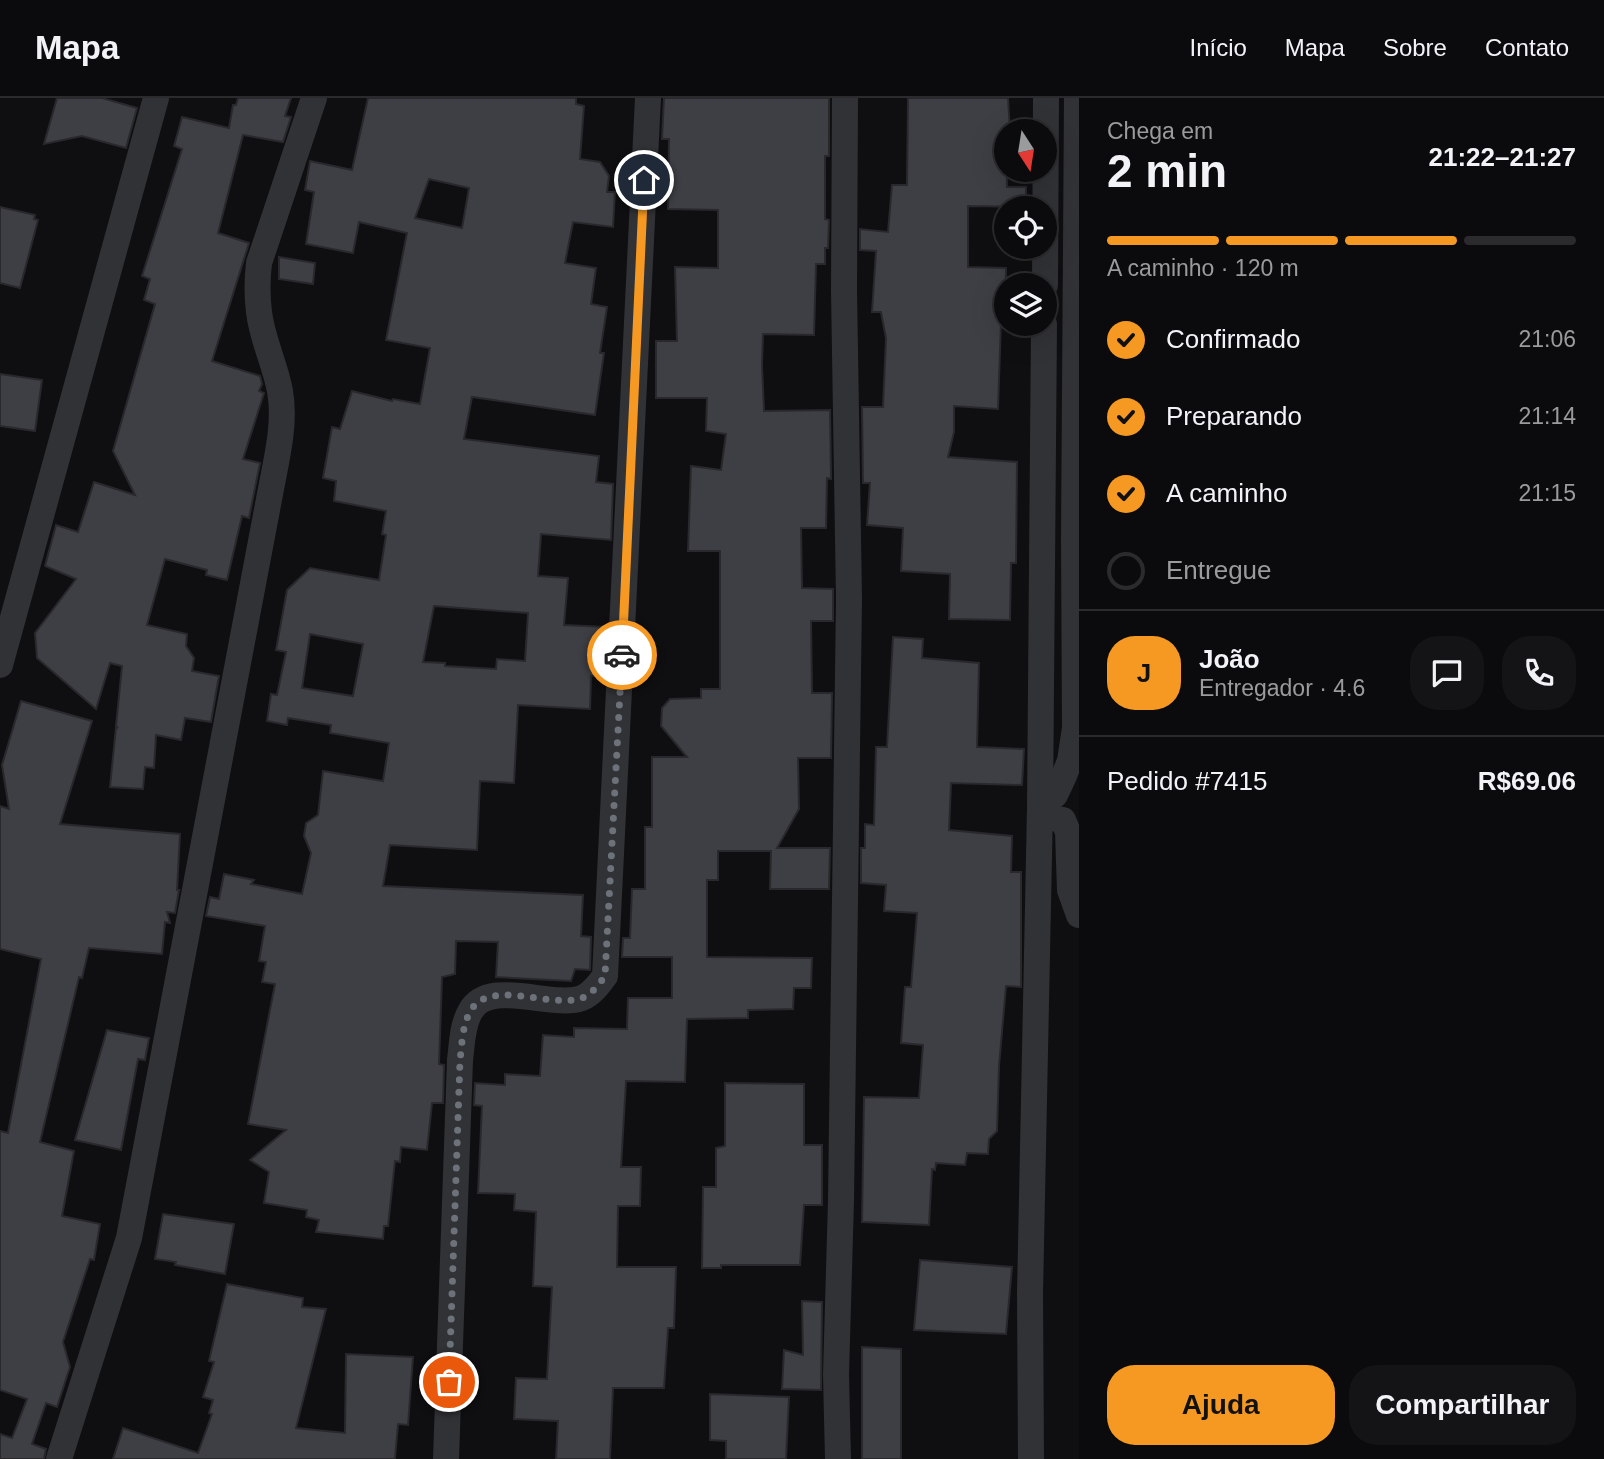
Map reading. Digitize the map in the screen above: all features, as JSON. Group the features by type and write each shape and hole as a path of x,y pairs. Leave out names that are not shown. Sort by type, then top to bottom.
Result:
{"street":[{"path":"0,665 156,98"},
{"path":"59,1459 129,1238 265,521 282,407 259,314 259,263 314,98"},
{"path":"446,1459 460,1060 466,1020 471,1009 485,998 505,995 552,1001 582,998 596,988 605,976 648,98"},
{"path":"838,1459 836,1375 849,599 844,290 845,98"},
{"path":"1045,273 1046,98"},
{"path":"1040,812 1055,795 1063,778 1070,761 1075,728 1077,98"},
{"path":"1031,1459 1030,1294 1040,812 1044,336"},
{"path":"1040,812 1063,820 1068,832 1070,890 1079,915"}],"building":[{"path":"57,98 102,98 137,108 126,148 82,136 44,144"},
{"path":"238,98 291,98 285,116 291,117 283,142 243,135 218,233 249,243 212,361 260,376 262,384 259,391 264,393 243,459 260,463 249,518 242,516 227,580 206,575 207,570 165,559 147,625 187,634 186,646 194,658 192,671 219,676 211,722 185,718 181,740 156,735 154,768 145,767 143,789 110,787 116,727 118,728 116,726 122,666 110,663 96,709 37,658 35,633 76,579 45,566 56,525 78,532 94,482 135,495 113,451 155,304 144,300 150,279 142,276 182,149 174,146 182,117 229,128 233,105 236,105"},
{"path":"368,98 576,98 576,104 584,106 580,159 600,162 609,176 607,192 615,192 613,227 573,222 565,263 596,268 591,304 607,307 595,415 472,397 464,439 599,456 596,482 613,484 611,540 541,534 538,576 568,578 564,625 605,627 603,676 591,676 590,709 518,705 514,783 480,781 477,850 390,845 383,886 583,895 581,936 591,937 590,970 575,969 571,981 496,977 498,942 456,941 455,974 442,977 439,1064 444,1065 443,1103 432,1103 427,1150 401,1147 400,1162 395,1161 388,1226 384,1226 383,1239 316,1232 319,1220 306,1217 307,1210 264,1203 269,1172 250,1160 286,1130 248,1124 275,984 262,982 266,962 259,961 265,926 206,916 210,897 219,899 224,874 254,880 251,884 302,894 311,853 304,836 306,823 318,815 323,771 383,781 389,743 330,733 331,725 288,718 287,725 267,721 271,694 277,695 286,652 276,650 287,590 310,568 379,580 386,535 382,534 386,511 334,501 336,481 323,478 332,427 340,429 352,391 392,401 420,404 430,348 386,340 407,233 359,222 353,253 306,244 314,192 305,190 310,161 352,170","holes":["429,179 469,188 462,228 415,218","434,606 528,613 525,661 497,659 496,669 423,662","310,634 363,644 353,696 302,688"]},
{"path":"664,98 829,98 829,156 825,156 828,248 825,248 825,264 816,264 814,335 763,334 762,365 764,411 830,410 831,479 827,478 826,528 801,528 802,588 833,589 833,621 811,621 812,693 832,693 831,758 798,758 799,809 777,848 830,848 829,889 770,889 771,851 718,851 718,880 707,880 707,957 812,958 811,988 794,988 793,1009 748,1010 748,1018 687,1019 685,1082 626,1081 621,1167 641,1167 640,1206 618,1206 617,1267 676,1267 674,1328 668,1328 664,1388 613,1388 610,1459 556,1459 558,1421 514,1419 516,1378 547,1379 552,1287 533,1286 536,1212 514,1210 515,1194 478,1193 482,1106 474,1105 475,1083 505,1085 505,1074 540,1076 543,1035 574,1037 574,1028 627,1029 628,998 672,998 672,957 622,957 623,938 630,938 632,889 645,889 645,827 652,827 652,757 687,757 661,726 662,708 670,699 701,698 701,689 720,689 720,551 688,551 691,466 721,470 726,434 706,431 707,398 656,398 656,341 677,341 675,267 718,268 718,210 668,209 669,139 662,139"},
{"path":"908,98 1008,98 1009,119 994,119 994,182 1007,182 1007,187 1026,187 1026,196 994,196 994,206 968,206 968,267 1006,268 1006,273 994,273 994,336 1001,336 998,409 954,406 954,432 948,457 1017,462 1016,563 1011,563 1010,620 949,619 950,574 901,571 903,528 867,525 870,483 863,483 862,407 883,407 886,338 881,312 872,312 876,251 860,250 860,229 888,232 892,185 907,185"},
{"path":"0,207 35,215 34,219 38,220 20,288 0,283"},
{"path":"279,257 315,263 313,284 279,279"},
{"path":"0,374 42,380 35,431 0,426"},
{"path":"893,637 923,639 922,658 979,663 977,747 1024,749 1022,785 951,783 949,830 1012,836 1011,872 1021,872 1021,987 1006,986 997,1131 989,1139 988,1154 967,1153 965,1165 936,1163 935,1170 932,1169 929,1225 862,1222 864,1097 919,1098 923,1045 901,1043 905,987 911,987 917,913 884,911 886,885 861,883 861,848 865,848 865,824 874,825 876,747 887,747"},
{"path":"21,701 92,721 60,824 180,834 179,890 175,913 167,912 170,923 165,922 162,954 89,948 82,978 79,977 40,1142 74,1151 62,1216 100,1224 94,1260 90,1259 63,1342 70,1367 57,1407 46,1403 32,1444 46,1449 44,1459 0,1459 0,1434 12,1438 27,1399 0,1390 0,1131 8,1133 41,959 0,949 0,806 9,809 2,765"},
{"path":"107,1030 149,1038 145,1060 138,1059 121,1150 75,1140"},
{"path":"725,1083 804,1084 804,1145 822,1145 822,1205 804,1205 800,1265 721,1265 721,1268 702,1268 703,1187 716,1187 716,1148 725,1146"},
{"path":"163,1214 234,1224 225,1274 155,1259"},
{"path":"920,1260 1012,1267 1006,1334 914,1330"},
{"path":"227,1284 303,1298 302,1307 326,1309 296,1428 345,1433 346,1354 413,1357 408,1425 398,1424 395,1459 113,1459 123,1428 198,1453 212,1414 209,1413 213,1400 203,1397 214,1362 209,1361"},
{"path":"802,1301 822,1302 821,1390 782,1389 784,1350 803,1355"},
{"path":"862,1347 901,1349 901,1459 862,1459"},
{"path":"710,1394 789,1397 786,1459 726,1459 726,1441 710,1440"}],"way so far":[{"path":"449,1382 460,1060 466,1020 471,1009 485,998 505,995 552,1001 582,998 596,988 605,976 622,655"}],"route":[{"path":"622,655 644,180"}]}
